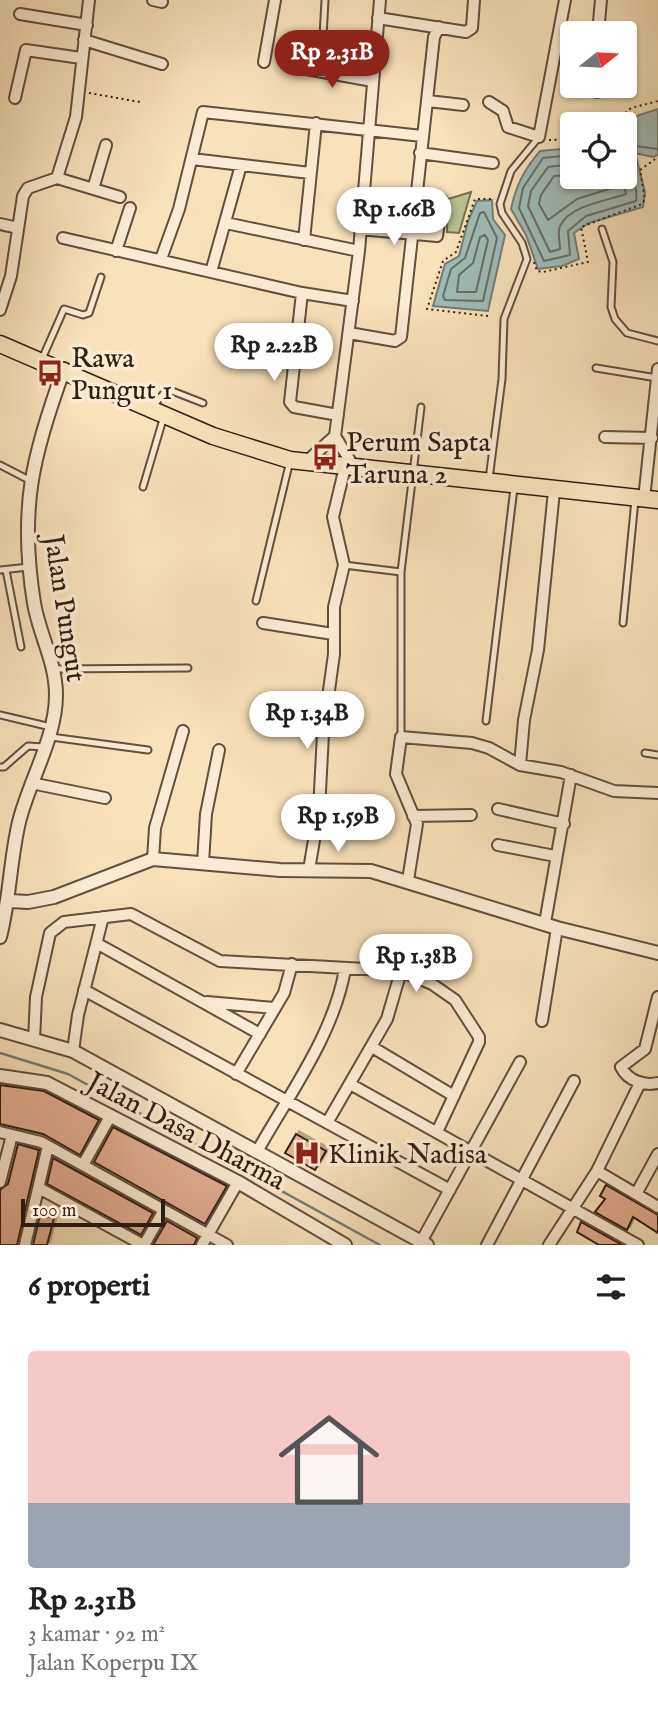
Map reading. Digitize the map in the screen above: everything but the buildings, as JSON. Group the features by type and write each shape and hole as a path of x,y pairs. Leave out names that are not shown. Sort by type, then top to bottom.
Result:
{"main road":[{"path":"0,344 64,369 213,436 298,461 646,499"}],"street":[{"path":"57,178 71,140 80,91 81,58 89,0"},
{"path":"264,62 275,0"},
{"path":"309,870 319,810 323,734 334,654 336,594 344,565 333,517 350,468 335,436 359,251 380,0"},
{"path":"378,18 469,32 474,16 474,0"},
{"path":"489,102 503,111 508,127 539,137 565,0"},
{"path":"599,21 601,0"},
{"path":"20,15 87,25"},
{"path":"349,333 395,341 401,337 410,235 434,37 439,27"},
{"path":"84,40 162,64"},
{"path":"15,98 26,50 81,58"},
{"path":"295,67 373,81"},
{"path":"428,101 463,105"},
{"path":"160,259 179,209 203,112 422,136"},
{"path":"304,240 316,123"},
{"path":"93,189 106,145"},
{"path":"420,153 493,163"},
{"path":"192,159 310,173"},
{"path":"211,272 242,165"},
{"path":"0,310 11,276 23,196 28,188 57,178 120,197"},
{"path":"359,229 410,235 439,234 442,200"},
{"path":"116,250 130,208"},
{"path":"226,223 359,251"},
{"path":"0,224 18,228"},
{"path":"63,238 302,293 353,301"},
{"path":"302,293 289,402 294,407 338,415"},
{"name":"Jalan Pungut","path":"0,937 19,824 47,737 56,699 54,669 35,606 29,567 28,495 42,428 64,369"},
{"path":"646,499 658,369"},
{"path":"298,461 335,436"},
{"path":"605,437 652,438"},
{"path":"520,765 524,720 538,650 554,491"},
{"path":"263,623 333,634"},
{"path":"153,859 155,828 183,731"},
{"path":"408,880 417,824 396,774 401,737 472,743 489,748 520,765 549,768 614,791 658,793"},
{"path":"203,863 206,814 219,750"},
{"path":"542,1021 555,856 564,824 571,775"},
{"path":"31,782 105,798"},
{"path":"498,809 564,824"},
{"path":"414,816 471,815"},
{"path":"498,845 555,856"},
{"path":"5,908 54,897 153,859 309,870 371,871 551,925 658,953"},
{"path":"34,1040 36,997 50,933 64,922 131,914 213,960 401,971 432,984 455,1000 480,1042 437,1132"},
{"path":"73,1051 84,990 103,918"},
{"path":"98,944 260,1034"},
{"path":"236,1074 286,986 292,964"},
{"path":"258,1150 303,1073 336,1005 345,969"},
{"path":"327,1123 387,1019 401,971"},
{"path":"84,990 162,1030 285,1102 450,1190"},
{"path":"658,997 645,1049 621,1067 624,1073 640,1083 658,1083"},
{"path":"201,1001 274,1008"},
{"path":"0,1030 73,1051 424,1243 520,1062"},
{"path":"372,1046 454,1096"},
{"name":"Jalan Dasa Dharma","path":"0,1076 47,1083 239,1182 345,1245"},
{"path":"486,1245 527,1183 574,1081"},
{"path":"549,1245 597,1171 640,1083"},
{"path":"350,1084 638,1245"},
{"path":"83,1165 111,1115"},
{"path":"0,1132 48,1146 227,1245"},
{"path":"0,1182 12,1135"},
{"path":"25,1245 48,1146"},
{"path":"636,1194 658,1154"},
{"path":"597,1171 658,1207"},
{"path":"202,1245 239,1182"},
{"path":"39,1188 144,1245 164,1210"}],"lane":[{"path":"323,37 325,0"},
{"path":"488,482 502,379 504,319 527,259 522,243 502,213 500,204 511,171 539,137"},
{"path":"602,229 613,262 611,307 615,319 627,332 658,341"},
{"path":"41,361 62,312 67,309 83,315 89,313 102,277"},
{"path":"596,368 657,378"},
{"path":"143,487 158,412 167,389 203,403"},
{"path":"401,737 401,572 421,407"},
{"path":"256,601 298,461"},
{"path":"0,465 31,481"},
{"path":"486,721 514,486"},
{"path":"623,623 646,499"},
{"path":"344,565 401,572"},
{"path":"21,647 3,570 29,567"},
{"path":"54,669 188,668"},
{"path":"0,715 47,737 148,750"},
{"path":"0,767 4,767 28,746 47,737"},
{"path":"645,753 658,755"}],"path":[{"path":"80,91 140,102"},
{"path":"627,112 631,108 658,101"},
{"path":"539,137 560,140"},
{"path":"531,257 537,271 585,264 588,256 581,227 642,204 645,199 640,170 658,157"},
{"path":"488,316 427,309 443,261 456,252 475,199 491,197 500,204"}],"green space":[{"path":"471,192 459,233 447,232 448,199"}],"water":[{"path":"658,109 658,155 653,157 637,153 637,116"},
{"path":"560,149 560,189 637,189 637,161 645,192 643,207 589,223 574,233 579,259 562,266 538,269 526,235 511,209 515,192 525,171 540,151"},
{"path":"492,200 493,219 505,235 488,311 433,306 445,264 459,256 468,221 477,201"}],"waterway":[{"path":"0,1053 68,1074 380,1245"}],"place":[{"name":"Rawa Pungut 1","path":"50,373"},
{"name":"Perum Sapta Taruna 2","path":"325,457"},
{"name":"Klinik Nadisa","path":"307,1153"}]}
